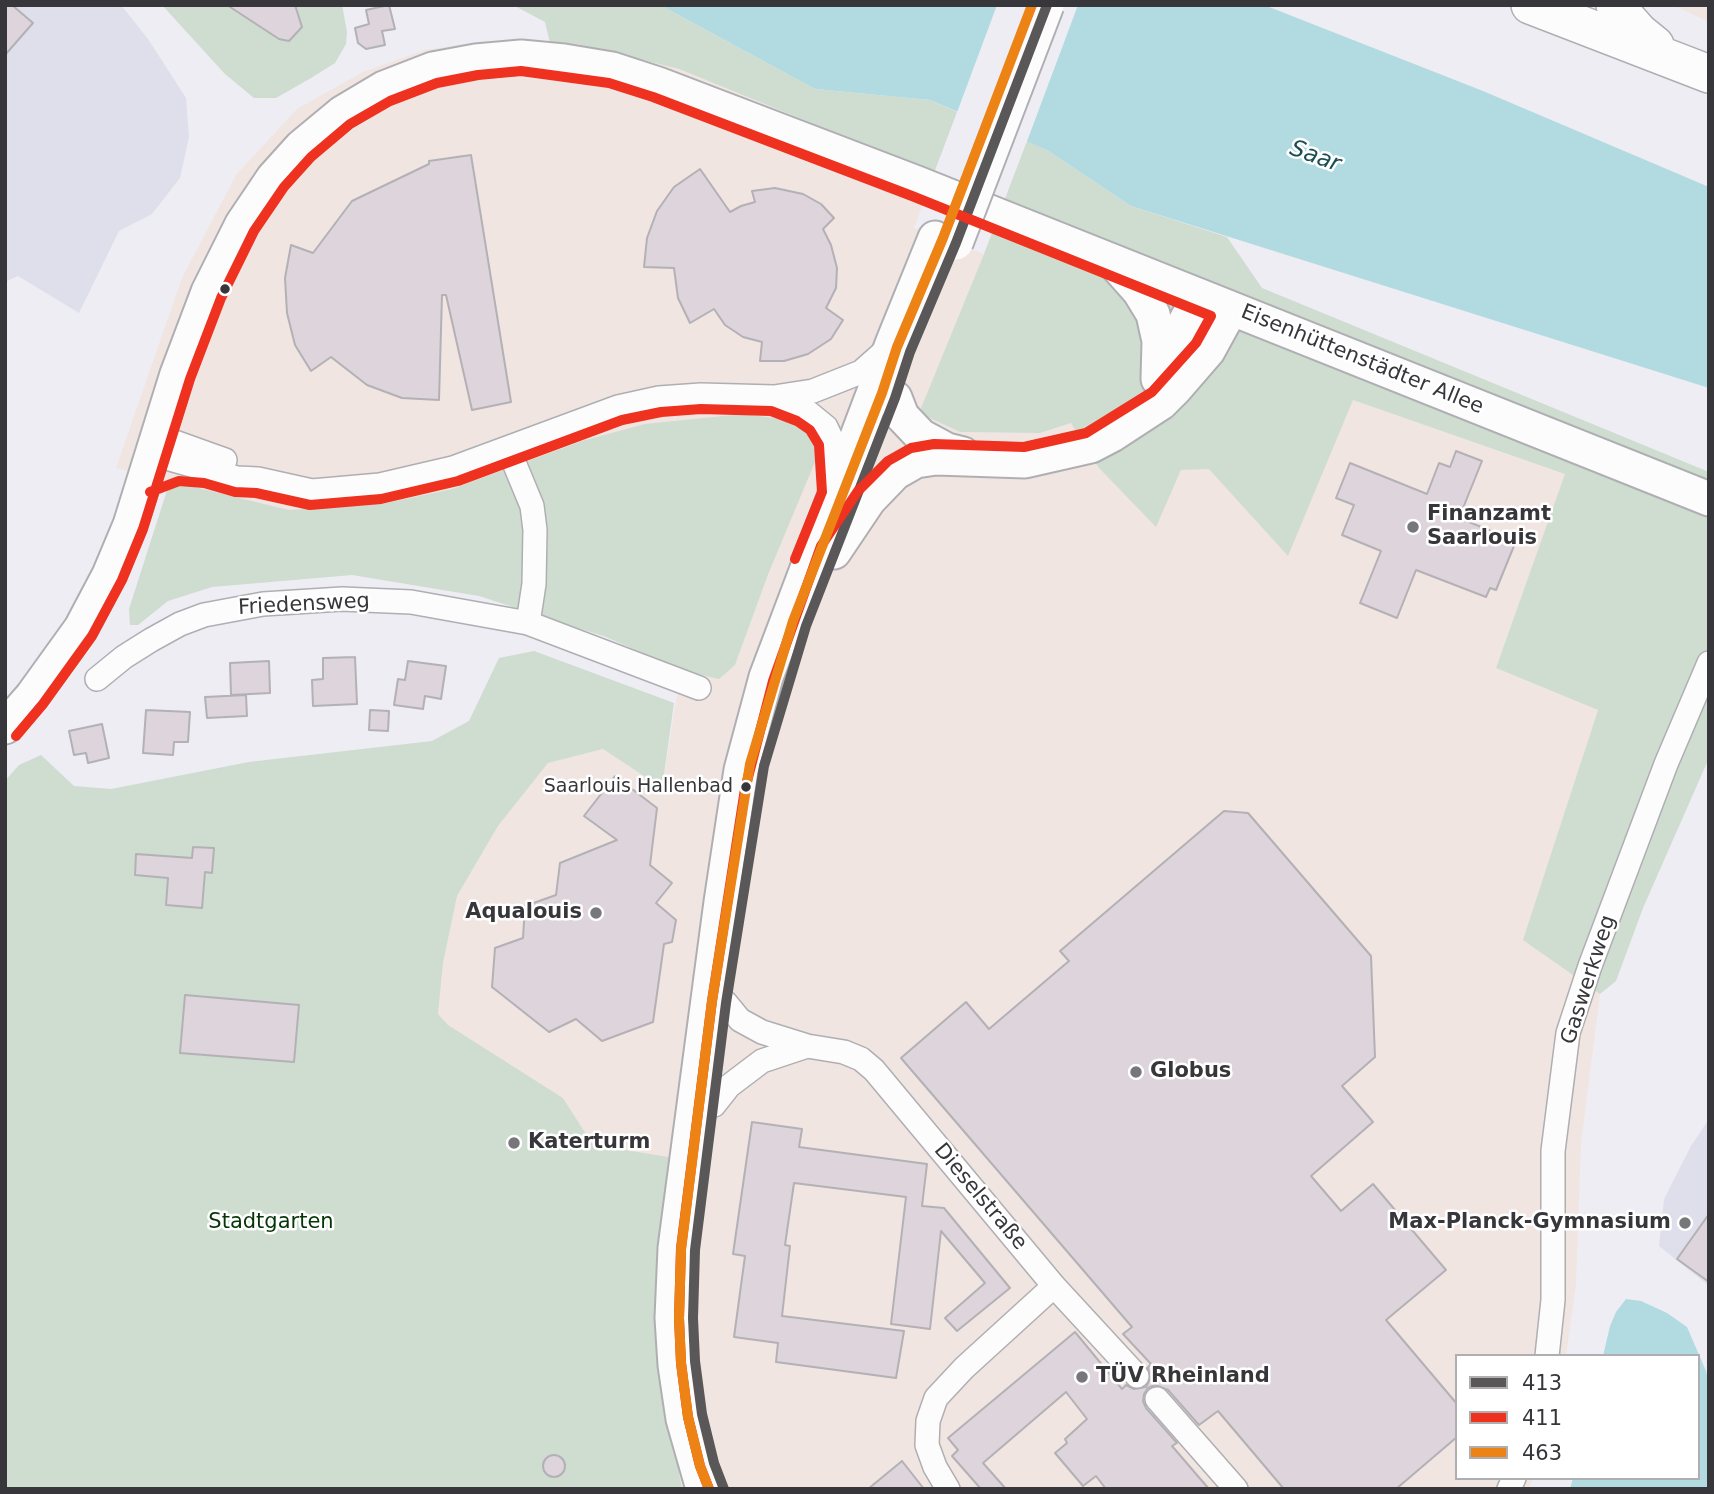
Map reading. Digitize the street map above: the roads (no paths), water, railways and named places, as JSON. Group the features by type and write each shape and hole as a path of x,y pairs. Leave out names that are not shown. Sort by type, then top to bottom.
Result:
{"main road":[{"path":"1615,5 1639,33 1675,60"},
{"path":"1544,8 1709,74"}],"street":[{"path":"724,1489 714,1463 702,1414 695,1361 692,1318 695,1250 726,1003 764,766 790,674 834,552 895,398 1025,5"},
{"path":"703,1489 683,1419 671,1318 674,1248 731,831 752,723 766,677 892,344 946,241 1047,5"},
{"name":"Eisenhüttenstädter Allee","path":"5,726 33,696 81,628 110,575 130,525 208,292 242,224 273,178 301,148 352,107 384,88 433,69 466,63 520,57 565,61 612,69 658,84 917,183 1706,502"},
{"path":"1114,262 1139,291 1153,314 1159,341 1158,379"},
{"path":"1147,411 1172,346 1199,296"},
{"path":"834,552 869,499 895,473 916,461 936,458 1025,461 1091,446 1112,435 1161,403 1176,388 1208,351 1231,309"},
{"path":"151,456 237,478 258,479 312,491 380,485 453,468 618,408 659,398 701,395 774,397 813,391 861,372 892,344"},
{"path":"774,397 804,409 826,427 833,442 836,494"},
{"path":"895,398 902,415 921,436 947,450 986,459"},
{"path":"508,448 532,506 535,530 534,584 528,623"},
{"path":"151,456 241,466 258,479"},
{"name":"Friedensweg","path":"97,679 124,657 180,624 204,615 263,604 342,599 411,602 528,623 699,688"},
{"name":"Gaswerkweg","path":"1547,1354 1553,1300 1553,1151 1568,1033 1590,966 1662,776 1709,663"},
{"name":"Dieselstraße","path":"726,1003 740,1020 762,1032 807,1046 844,1052 861,1059 874,1070 1054,1286 1137,1376"},
{"name":"Dieselstraße","path":"714,1105 729,1086 762,1061 807,1046"},
{"path":"948,1489 935,1467 927,1445 928,1421 936,1398 964,1368 1054,1286"},
{"path":"1157,1399 1236,1489"}],"water":[{"name":"Saar","path":"660,5 1264,5 1483,91 1709,187 1709,388 1131,206 1047,150 930,100 815,89"},
{"path":"1626,1299 1641,1301 1667,1313 1687,1327 1699,1354 1603,1354 1616,1312"},
{"path":"1700,1357 1709,1383 1709,1489 1570,1489 1572,1480 1700,1480"}],"place":[{"name":"Finanzamt Saarlouis","path":"1413,527"},
{"name":"Saarlouis Hallenbad","path":"746,787"},
{"name":"Aqualouis","path":"596,913"},
{"name":"Globus","path":"1136,1072"},
{"name":"Katerturm","path":"514,1143"},
{"name":"Max-Planck-Gymnasium","path":"1685,1223"},
{"name":"TÜV Rheinland","path":"1082,1377"}],"park label":[{"name":"Stadtgarten","path":"271,1223"}]}
